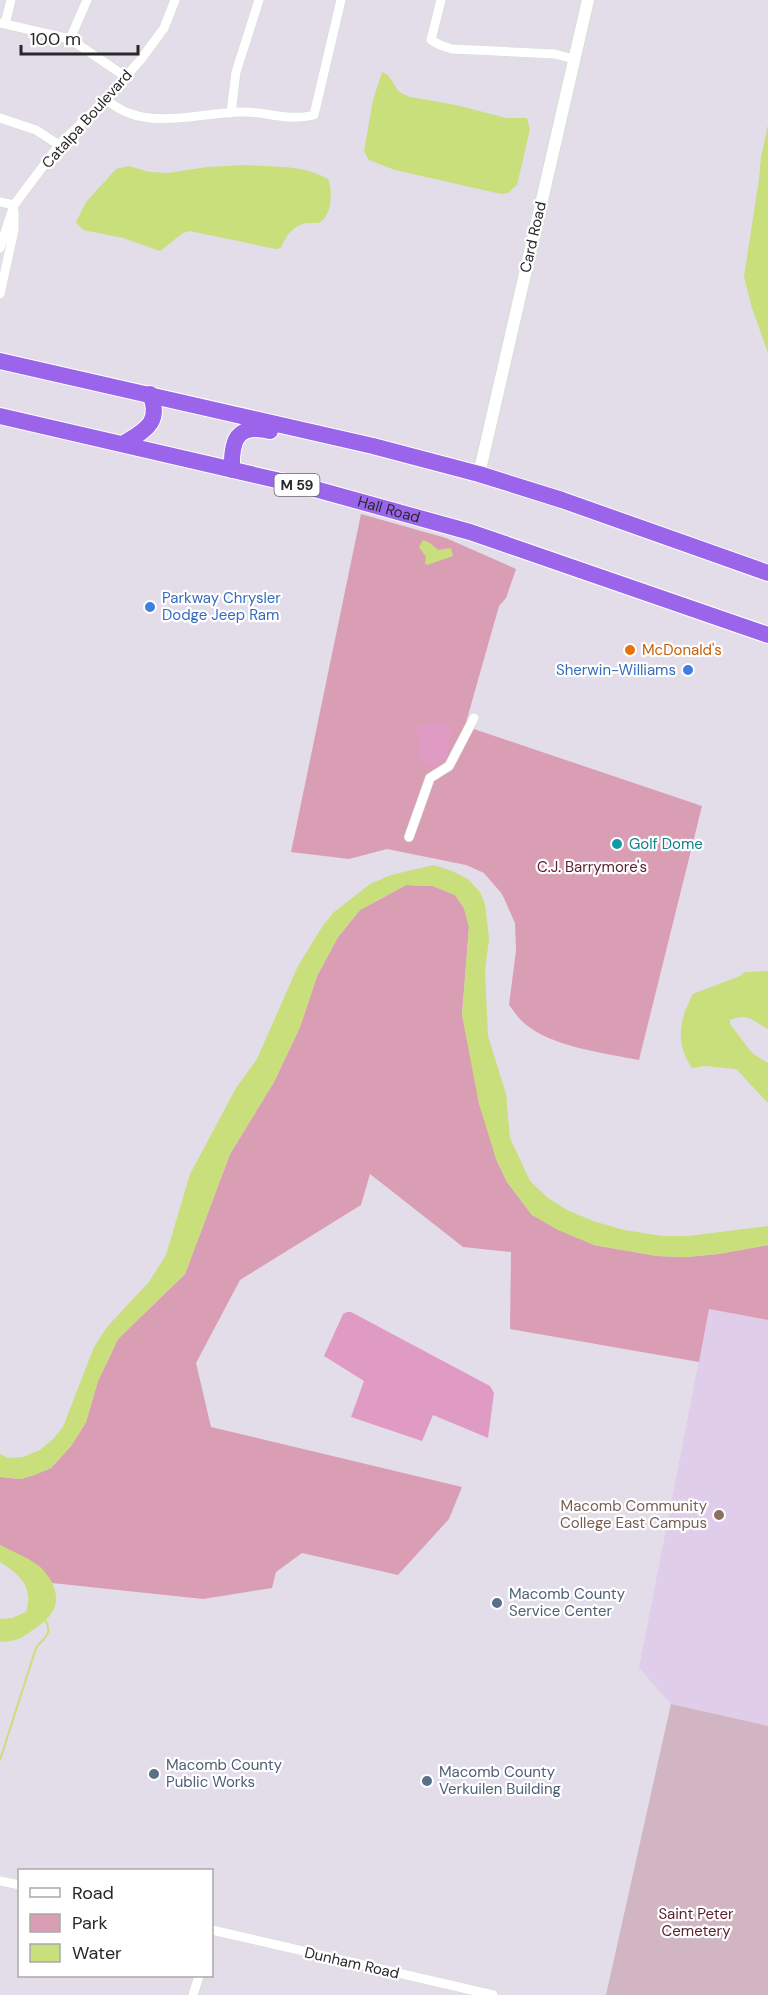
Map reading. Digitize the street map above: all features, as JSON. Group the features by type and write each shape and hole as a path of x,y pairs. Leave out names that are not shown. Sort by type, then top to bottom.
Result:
{"highway":[{"path":"0,361 359,443 479,474 562,500 768,573"},
{"path":"123,444 147,429 153,419 155,411 150,394"},
{"name":"Hall Road","path":"0,416 356,500 470,532 768,635"},
{"path":"232,470 231,455 234,442 246,430 262,429 337,446 359,443"},
{"path":"750,630 768,624"}],"street":[{"path":"11,0 3,23 70,39 126,77"},
{"path":"70,39 87,0"},
{"name":"Catalpa Boulevard","path":"0,248 14,206 60,145 126,77 164,28 175,0"},
{"path":"231,113 236,72 259,0"},
{"path":"106,99 116,109 149,119 242,112 300,119 314,115 341,0"},
{"path":"441,0 431,40 440,45 452,49 555,54 574,59"},
{"name":"Card Road","path":"479,474 588,0"},
{"path":"0,118 26,125 60,145"},
{"path":"0,202 14,206 15,230 1,288"},
{"path":"409,837 430,778 449,766 474,718"},
{"path":"0,1881 18,1885"},
{"name":"Dunham Road","path":"213,1933 493,1995"},
{"path":"193,1995 199,1977"}],"shaded area":[{"path":"432,722 443,723 453,728 446,758 437,766 422,762 419,757 418,733 415,727"},
{"name":"Macomb Community College East Campus","path":"709,1309 768,1320 768,1726 671,1704 639,1668"},
{"path":"351,1312 490,1386 494,1393 488,1438 433,1415 422,1441 351,1417 364,1381 324,1356 343,1314"}],"green space":[{"name":"C.J. Barrymore's","path":"361,514 446,538 516,569 506,598 499,606 465,726 702,806 639,1060 563,1043 535,1031 518,1017 509,1005 516,951 515,923 502,894 484,873 466,865 387,849 349,859 291,852"},
{"path":"406,885 433,886 455,895 464,908 469,927 462,1015 496,1159 507,1182 532,1215 594,1245 657,1256 686,1257 718,1254 768,1245 768,1320 709,1309 699,1362 510,1329 511,1252 463,1247 370,1174 361,1205 240,1280 196,1363 211,1427 462,1487 449,1519 398,1575 302,1553 276,1572 272,1588 203,1599 52,1583 40,1567 0,1545 0,1477 21,1479 51,1468 71,1446 86,1422 98,1381 118,1339 185,1274 230,1154 274,1082 300,1027 317,976 338,937 360,910"},
{"name":"Saint Peter Cemetery","path":"671,1704 768,1726 768,1995 606,1995"}],"water":[{"path":"382,72 388,75 399,92 410,97 456,105 506,118 527,118 530,129 517,185 508,193 501,194 395,170 369,160 364,151 373,100"},
{"path":"768,125 768,353 744,277 761,157"},
{"path":"247,165 298,169 328,179 331,196 326,216 318,223 303,224 295,228 281,248 276,249 190,231 183,233 160,251 123,238 83,230 76,222 86,202 116,169 129,166 149,172 168,173 207,167"},
{"path":"423,540 438,550 451,548 453,556 427,565 426,557 419,547"},
{"path":"434,865 468,879 480,892 485,904 489,939 485,971 488,1036 506,1094 510,1138 530,1181 548,1198 567,1210 624,1230 662,1236 688,1236 768,1226 768,1245 718,1254 686,1257 657,1256 594,1245 558,1230 532,1215 507,1182 496,1159 479,1104 462,1015 469,927 464,908 455,895 433,886 406,885 360,910 338,937 317,976 300,1027 274,1082 230,1154 185,1274 118,1339 98,1381 86,1422 71,1446 51,1468 21,1479 0,1477 0,1454 8,1458 23,1457 40,1450 63,1427 94,1347 107,1327 149,1282 166,1255 190,1174 236,1088 257,1059 298,966 322,927 333,913 370,884 391,875"},
{"path":"768,971 768,1029 746,1017 730,1020 730,1024 752,1053 768,1063 768,1103 736,1069 705,1066 692,1068 683,1050 681,1031 682,1022 693,994 745,972"},
{"path":"0,1545 37,1564 52,1582 56,1597 53,1611 41,1624 18,1639 0,1642 0,1619 12,1618 26,1612 28,1595 24,1582 0,1562"}],"waterway":[{"path":"0,1760 36,1648 48,1631 44,1618"}],"place":[{"name":"Parkway Chrysler Dodge Jeep Ram","path":"150,607"},
{"name":"McDonald's","path":"630,650"},
{"name":"Sherwin-Williams","path":"688,670"},
{"name":"Golf Dome","path":"617,844"},
{"name":"Macomb Community College East Campus","path":"719,1515"},
{"name":"Macomb County Service Center","path":"497,1603"},
{"name":"Macomb County Public Works","path":"154,1774"},
{"name":"Macomb County Verkuilen Building","path":"427,1781"}]}
